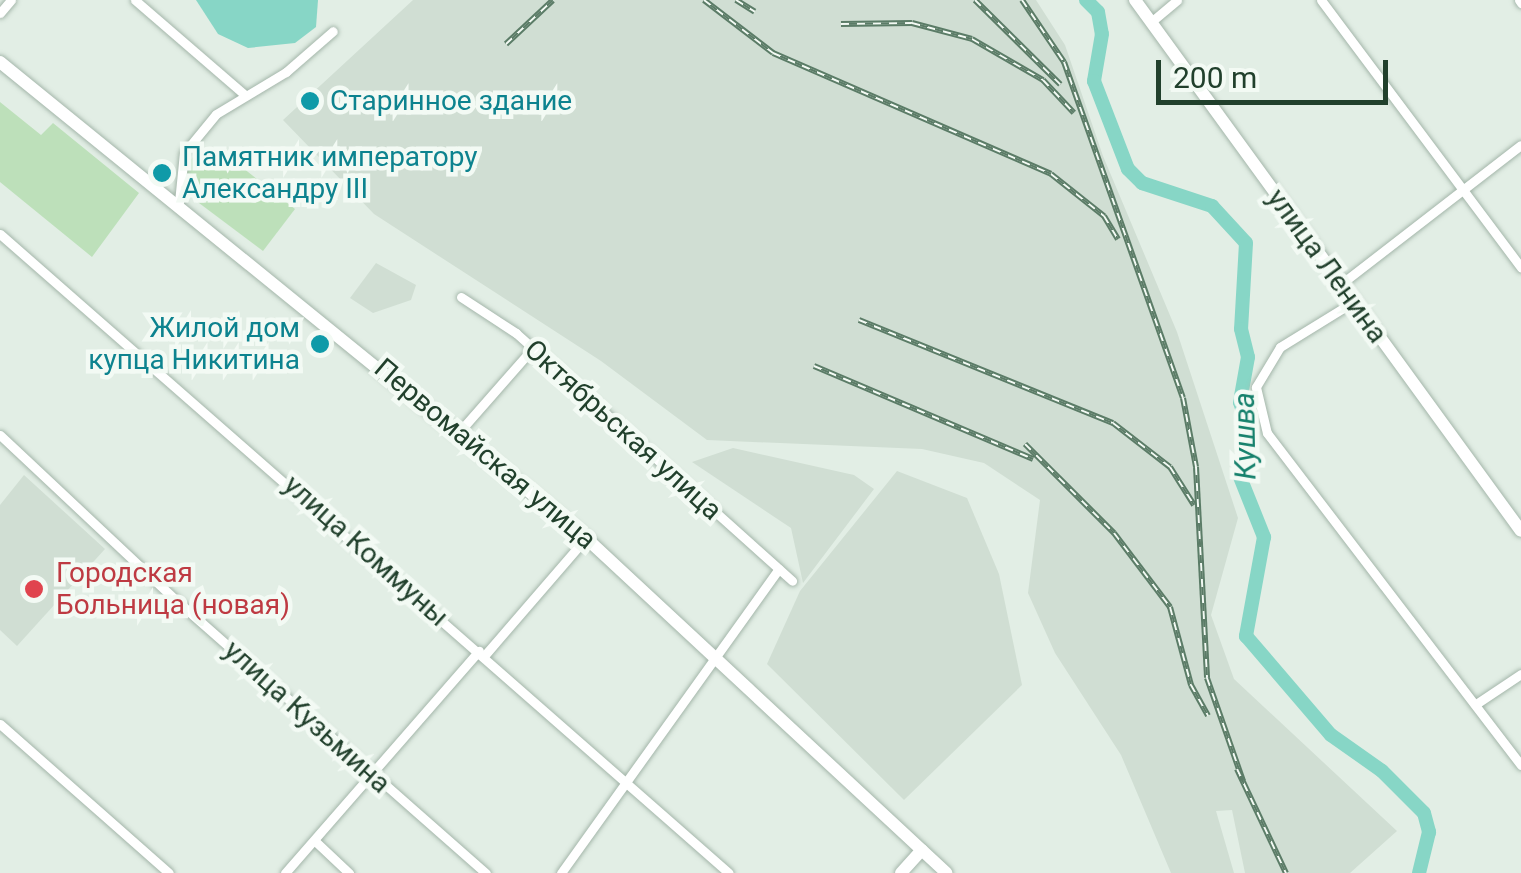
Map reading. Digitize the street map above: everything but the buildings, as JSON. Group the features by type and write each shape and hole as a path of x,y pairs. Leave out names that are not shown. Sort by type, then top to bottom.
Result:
{"main road":[{"name":"улица Ленина","path":"1135,0 1521,531"},
{"name":"Первомайская улица","path":"0,62 460,431 586,538 717,654 947,873"},
{"path":"901,873 922,850"}],"street":[{"path":"0,13 11,0"},
{"path":"136,0 244,94"},
{"path":"1151,22 1177,0"},
{"path":"1321,0 1463,194 1521,266"},
{"path":"178,202 184,153 244,94 286,72 333,31"},
{"path":"1340,284 1463,194 1521,145"},
{"name":"улица Коммуны","path":"0,234 626,777 729,873"},
{"name":"Октябрьская улица","path":"460,297 532,350 792,581"},
{"path":"1353,302 1280,347 1256,387 1266,433 1521,765"},
{"path":"460,431 532,350"},
{"name":"улица Кузьмина","path":"0,434 370,774 486,873"},
{"path":"285,873 586,538"},
{"path":"561,873 626,777 779,569"},
{"path":"1476,704 1521,674"},
{"path":"0,724 168,873"},
{"path":"315,840 349,873"}],"shaded area":[{"path":"413,0 1036,0 1065,45 1103,156 1177,332 1238,518 1211,615 1234,679 1397,831 1350,873 1245,873 1232,810 1216,811 1234,873 1171,873 1121,755 1055,653 1028,593 1040,500 984,463 922,449 707,440 601,361 374,214 283,120"},
{"path":"376,263 416,285 411,300 373,313 350,298"},
{"path":"733,448 854,475 874,489 803,583 791,528 692,462"},
{"path":"897,471 967,498 999,574 1022,685 904,800 767,664 800,591"},
{"name":"Городская Больница (новая)","path":"24,475 105,549 17,646 0,630 0,505"}],"green space":[{"path":"0,102 41,135 53,123 139,193 92,257 0,182"},
{"path":"193,157 229,157 295,209 263,251 195,200 184,168"}],"water":[{"path":"196,0 318,0 316,27 295,43 248,48 218,34"}],"waterway":[{"name":"Кушва","path":"1086,0 1098,12 1102,34 1094,81 1128,169 1142,183 1212,206 1246,243 1241,329 1248,357 1240,402 1247,424 1240,477 1264,537 1246,636 1331,735 1382,771 1424,813 1429,832 1419,873"}],"railway":[{"path":"506,44 553,0"},
{"path":"704,0 773,53 1051,174 1104,216 1118,239"},
{"path":"736,0 755,12"},
{"path":"975,0 1060,84"},
{"path":"1022,0 1064,62 1183,398 1196,467 1207,678 1243,781"},
{"path":"841,24 912,23 972,39 1043,80 1074,113"},
{"path":"859,320 1113,423 1170,467 1194,505"},
{"path":"814,366 1033,459"},
{"path":"1025,444 1114,533 1170,607 1191,685 1208,716"},
{"path":"1237,769 1286,873"}],"place":[{"name":"Старинное здание","path":"310,101"},
{"name":"Памятник императору Александру III","path":"162,173"},
{"name":"Жилой дом купца Никитина","path":"320,344"},
{"name":"Городская Больница (новая)","path":"34,589"}]}
